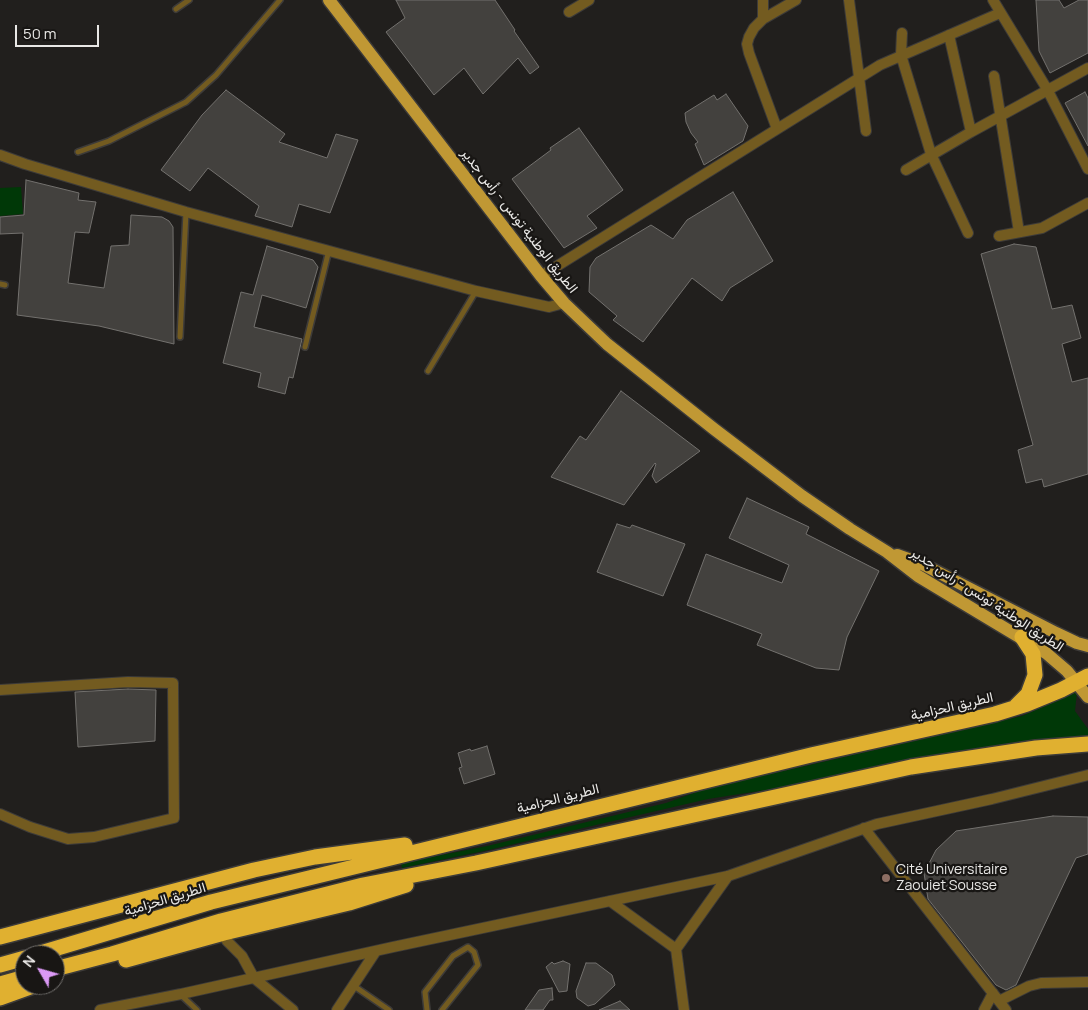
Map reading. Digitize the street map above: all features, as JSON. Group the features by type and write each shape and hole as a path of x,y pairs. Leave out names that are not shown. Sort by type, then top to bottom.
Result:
{"highway":[{"path":"1014,708 1028,694 1035,675 1033,654 1022,638"},
{"name":"الطريق الحزامية","path":"65,946 212,902 811,754 995,714 1062,690 1082,679"},
{"path":"65,966 231,918 364,885 476,863 911,767 1036,748 1088,744"},
{"path":"0,937 254,870 315,857 469,838"},
{"path":"65,977 224,933 349,903 476,863"},
{"path":"0,965 15,961"},
{"path":"0,984 15,980"},
{"path":"0,998 15,993"}],"main road":[{"name":"الطريق الوطنية تونس - رأس جدير","path":"329,0 541,276 564,303 607,344 802,496 888,552 918,576 1022,638 1082,679 1088,697"},
{"name":"الطريق الوطنية تونس - رأس جدير","path":"888,552 922,564 1056,633 1088,646"}],"street":[{"path":"568,12 589,0"},
{"path":"763,0 763,19"},
{"path":"777,129 747,44 754,28 763,19 796,0"},
{"path":"849,0 866,131"},
{"path":"541,276 858,78 901,55 949,35 996,5 1046,89 1088,169"},
{"path":"902,33 901,55 931,154 968,233"},
{"path":"949,35 971,132"},
{"path":"906,170 1046,89 1088,68"},
{"path":"994,76 1018,232"},
{"path":"0,155 186,212 476,291 549,307 564,303"},
{"path":"999,236 1042,228 1088,203"},
{"path":"0,690 128,682 173,683 174,818 94,837 68,839 30,828 0,814"},
{"path":"100,1010 728,876 889,820 992,799 1088,774"},
{"path":"864,828 1006,1010"},
{"path":"684,1010 676,949 728,876"},
{"path":"610,901 676,949"},
{"path":"224,933 227,941 242,956 254,978 293,1010"},
{"path":"337,1010 376,950"},
{"path":"984,1010 996,997 1029,986 1041,983 1088,982"}],"lane":[{"path":"176,9 189,0"},
{"path":"78,152 109,141 186,102 216,75 280,0"},
{"path":"180,336 186,212"},
{"path":"305,347 328,250"},
{"path":"428,371 476,291"},
{"path":"428,1010 425,992 453,956 468,948 474,952 478,965 442,1010"},
{"path":"354,986 389,1010"},
{"path":"181,994 197,1010"}],"green space":[{"path":"21,187 23,214 0,216 0,188"},
{"path":"1077,692 1075,711 1088,729 1088,740 708,799 402,868 401,863 487,846 666,803 705,789 1022,716"}],"building":[{"path":"396,0 495,0 539,67 530,74 518,58 483,94 464,68 434,95 386,32 405,18"},
{"path":"1036,0 1059,0 1064,8 1079,0 1088,0 1088,53 1050,73 1039,51"},
{"path":"226,90 285,134 279,142 327,158 336,134 358,140 330,213 299,204 292,227 255,216 259,206 208,168 190,191 161,170 202,115"},
{"path":"1085,92 1088,98 1088,146 1065,103"},
{"path":"726,94 748,126 743,141 704,165 695,144 698,142 686,122 685,113 714,95 717,100"},
{"path":"579,128 623,190 587,216 597,228 564,248 512,179 551,150 550,148"},
{"path":"26,180 79,193 78,200 96,202 89,233 75,232 68,283 104,288 111,246 129,245 131,215 162,217 169,221 173,227 174,344 99,326 17,315 23,233 0,234 0,217 24,215"},
{"path":"733,192 773,261 730,288 722,301 692,278 643,342 613,320 617,316 589,292 590,267 596,258 651,225 673,239 687,220"},
{"path":"1014,244 1036,247 1052,309 1072,305 1081,338 1062,344 1072,382 1088,378 1088,474 1044,487 1042,479 1026,483 1018,450 1033,445 981,254"},
{"path":"267,246 313,260 318,267 306,308 262,295 254,327 302,339 293,378 289,377 285,394 258,387 261,373 223,363 241,292 253,295"},
{"path":"621,391 700,451 656,483 652,476 655,463 624,505 551,477 580,436 586,440"},
{"path":"747,498 809,527 806,534 879,571 847,637 839,670 816,668 757,645 762,634 687,605 706,554 782,583 789,565 729,538"},
{"path":"617,524 630,528 632,525 685,544 663,596 597,572"},
{"path":"128,689 156,690 155,741 78,747 75,692"},
{"path":"487,746 495,774 464,784 459,768 462,767 458,753"},
{"path":"1053,816 1088,817 1088,854 1076,858 1016,985 1006,990 996,985 928,899 924,873 936,850 956,831"},
{"path":"563,961 570,964 567,991 559,992 546,967 552,962 554,964"},
{"path":"586,963 596,963 612,975 615,985 595,1004 588,1006 577,998 576,991"},
{"path":"552,988 553,1000 550,1000 543,1010 525,1010 539,990"},
{"path":"620,1001 630,1010 599,1010"}],"place":[{"name":"Cité Universitaire Zaouiet Sousse","path":"886,878"}]}
